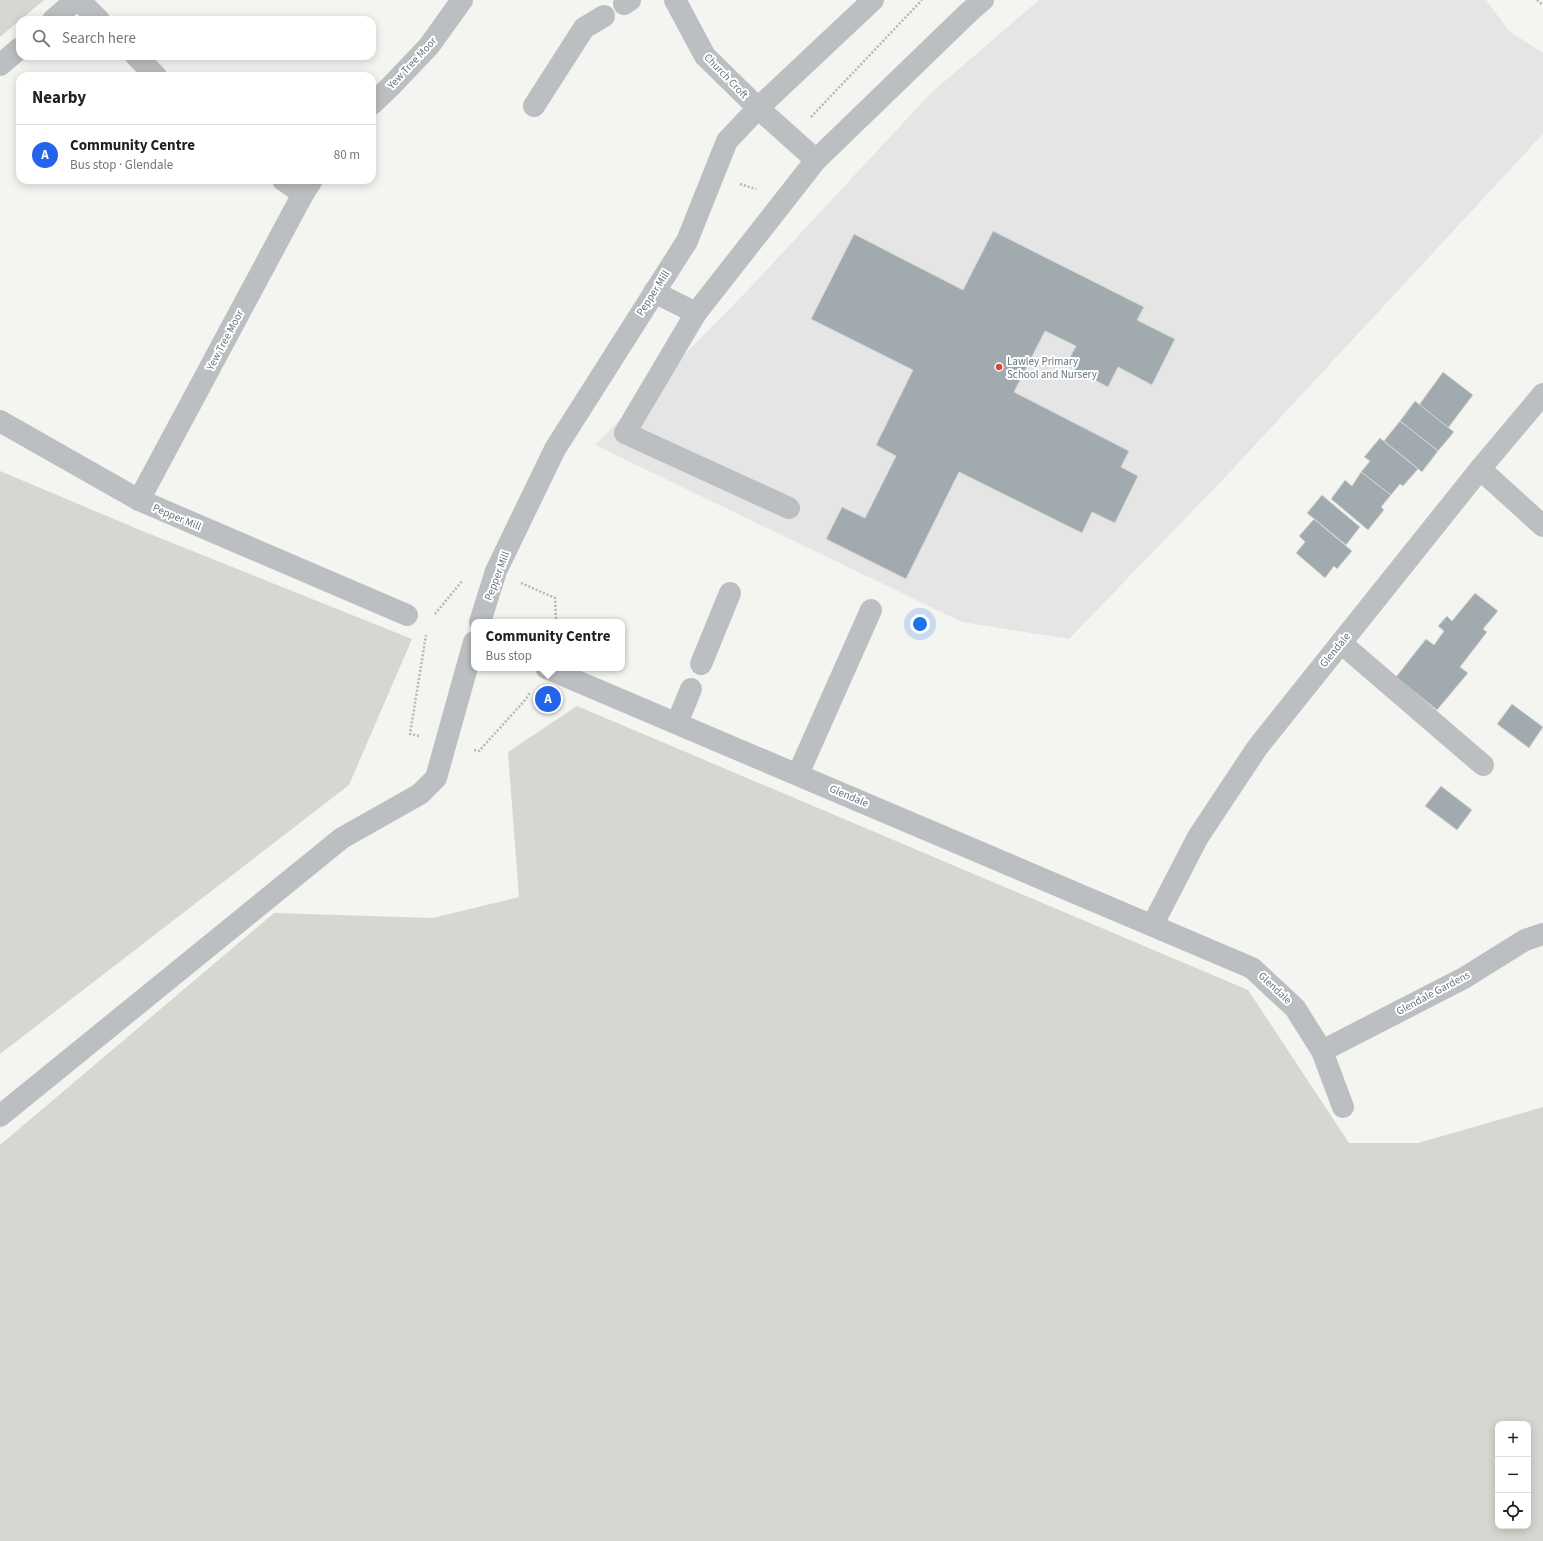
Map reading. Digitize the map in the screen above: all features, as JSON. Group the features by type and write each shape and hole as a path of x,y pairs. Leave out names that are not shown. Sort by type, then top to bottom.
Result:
{"street":[{"path":"58,16 77,0 95,16"},
{"name":"Yew Tree Moor","path":"376,100 429,46 462,0"},
{"name":"Church Croft","path":"675,0 705,56 758,108 816,160"},
{"name":"Pepper Mill","path":"481,619 496,571 555,449 687,241 727,141 758,108 873,0"},
{"path":"790,508 625,433 696,313 816,160 983,0"},
{"path":"534,106 584,28 604,16"},
{"path":"0,65 16,51"},
{"path":"140,60 152,72"},
{"path":"297,184 308,187"},
{"name":"Yew Tree Moor","path":"139,500 308,187"},
{"path":"654,292 696,313"},
{"name":"Glendale","path":"1152,924 1198,837 1253,754 1480,469 1543,394"},
{"name":"Pepper Mill","path":"0,421 139,500 407,615"},
{"path":"1480,469 1543,526"},
{"path":"701,664 730,593"},
{"path":"798,774 871,610"},
{"path":"1341,643 1483,765"},
{"path":"0,1116 342,838 420,794 436,778 471,654"},
{"name":"Glendale","path":"553,671 1152,924 1252,968 1295,1008 1322,1051 1343,1107"},
{"path":"677,723 691,689"},
{"name":"Glendale Gardens","path":"1322,1051 1464,978 1525,940 1543,934"}],"path":[{"path":"1537,0 1543,5"},
{"path":"433,617 475,564 496,571 555,598 556,619"},
{"path":"427,630 410,734 479,751 526,699 534,687"}],"shaded area":[{"path":"0,0 44,0 25,16 16,16 16,24 0,37"},
{"name":"Lawley Primary School and Nursery","path":"1039,0 1486,0 1509,31 1543,53 1543,134 1229,473 1069,639 962,622 595,445 748,290 930,94"},
{"path":"0,471 140,530 412,639 349,785 0,1054"},
{"path":"577,706 1248,990 1349,1143 1418,1143 1543,1107 1543,1541 0,1541 0,1145 274,913 433,918 519,897 508,752"}],"building":[{"path":"993,231 1144,307 1137,320 1175,339 1152,385 1118,367 1108,387 1066,365 1076,346 1045,331 1014,392 1129,451 1121,467 1138,476 1115,523 1092,512 1082,533 959,472 906,579 826,539 842,507 865,518 896,456 876,445 913,370 811,319 854,234 963,290"},
{"path":"1443,372 1473,395 1448,428 1419,405"},
{"path":"1415,401 1454,432 1438,451 1400,421"},
{"path":"1400,421 1438,451 1422,472 1384,441"},
{"path":"1380,438 1418,469 1403,486 1400,484 1391,495 1361,472 1370,461 1364,457"},
{"path":"1361,472 1391,495 1381,507 1384,510 1368,530 1331,499 1345,480 1352,486"},
{"path":"1322,495 1360,527 1346,545 1307,513"},
{"path":"1314,519 1352,551 1337,569 1334,566 1325,578 1296,553 1305,542 1299,536"},
{"path":"1475,593 1498,611 1483,629 1487,632 1460,667 1468,673 1437,710 1396,677 1426,639 1434,645 1444,631 1438,626 1447,616 1452,621"},
{"path":"1512,704 1543,727 1529,748 1497,724"},
{"path":"1441,786 1472,810 1457,830 1425,806"}],"place":[{"name":"Lawley Primary School and Nursery","path":"999,367"},
{"name":"Community Centre","path":"548,699"}]}
